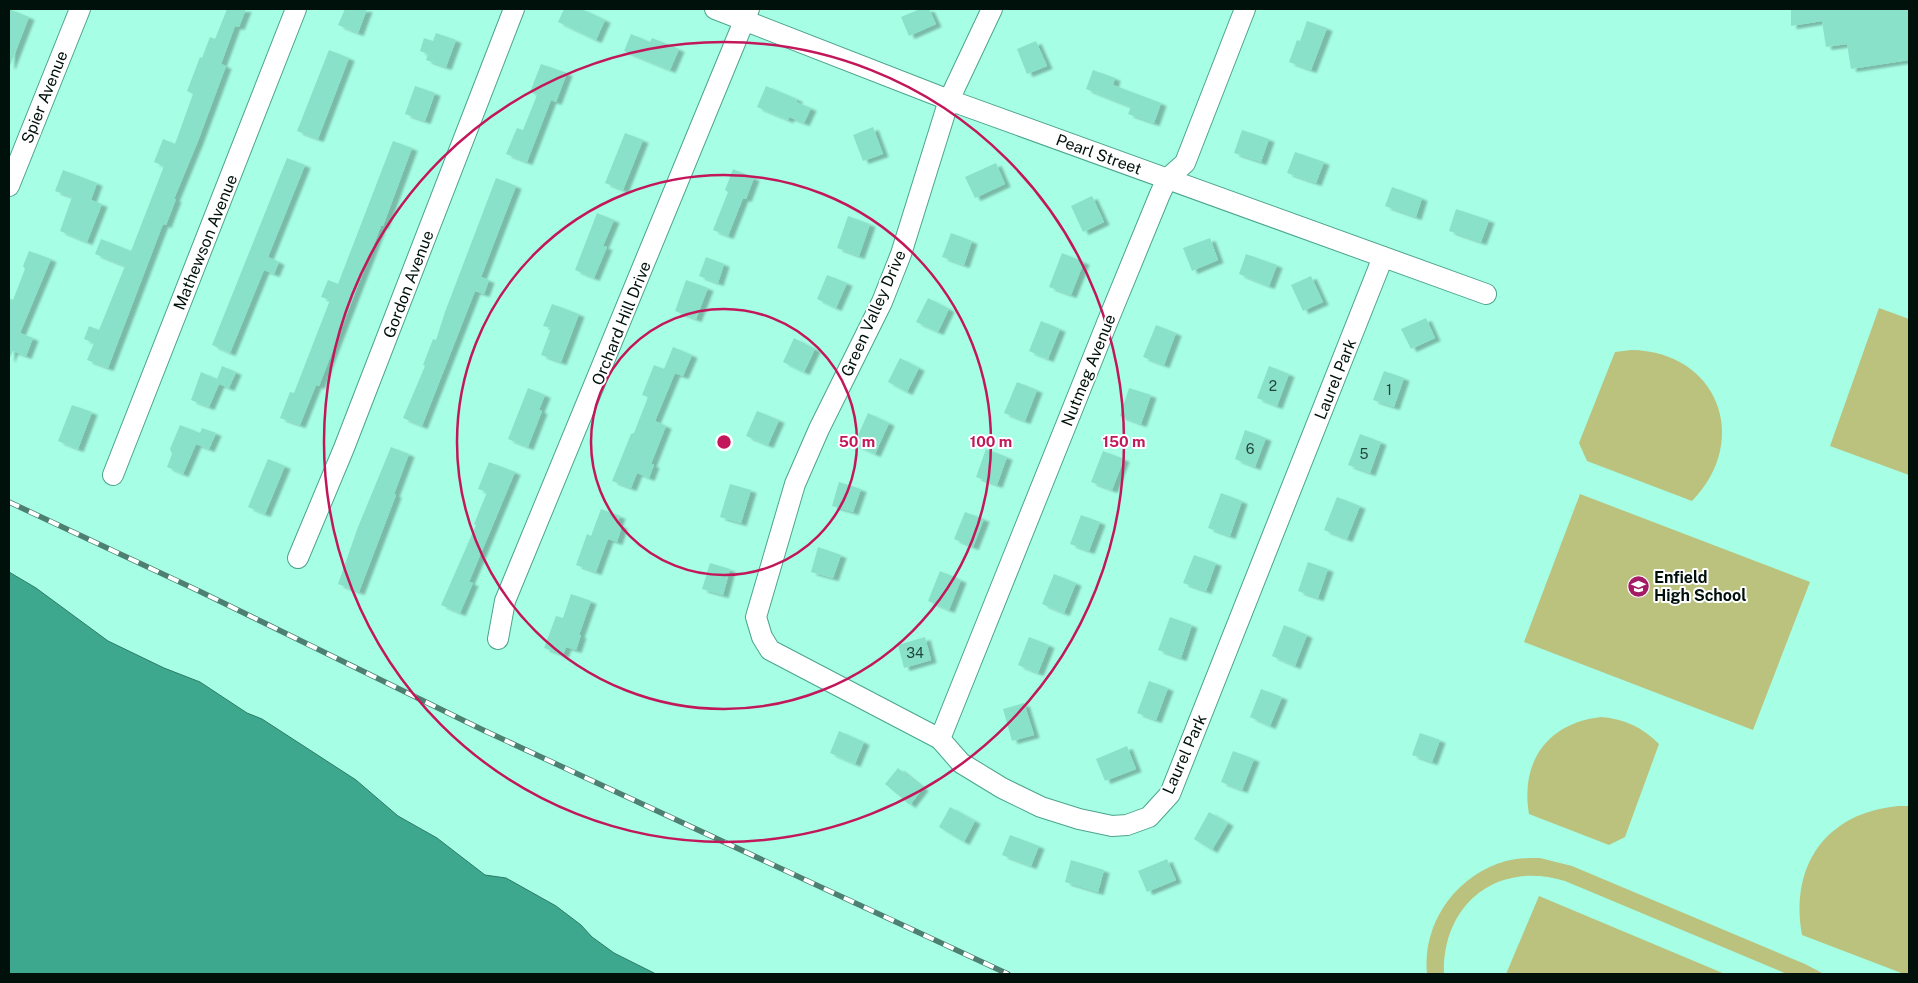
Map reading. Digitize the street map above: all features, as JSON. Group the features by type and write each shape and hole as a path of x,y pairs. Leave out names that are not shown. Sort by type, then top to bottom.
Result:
{"street":[{"name":"Spier Avenue","path":"9,186 80,9"},
{"name":"Mathewson Avenue","path":"113,475 296,9"},
{"name":"Gordon Avenue","path":"298,558 344,448 514,9"},
{"name":"Pearl Street","path":"716,9 747,15 949,100 1486,294"},
{"name":"Green Valley Drive","path":"756,617 795,484 819,429 882,302 901,254 949,100 992,9"},
{"name":"Nutmeg Avenue","path":"940,739 1105,327 1167,179 1185,163 1245,9"},
{"name":"Orchard Hill Drive","path":"498,639 505,601 747,15"},
{"name":"Laurel Park","path":"756,617 762,637 770,650 940,739 961,764 1002,788 1041,807 1079,820 1112,826 1127,825 1149,817 1170,794 1383,257"}],"shaded area":[{"path":"1879,308 1909,319 1909,475 1830,446"},
{"path":"1631,350 1661,354 1685,365 1704,382 1716,403 1722,426 1720,451 1710,477 1692,501 1587,461 1579,443 1615,352"},
{"path":"1580,494 1810,582 1753,730 1524,642"},
{"path":"9,572 36,588 108,641 164,668 200,682 247,713 262,719 356,780 398,816 437,838 485,875 506,878 556,906 614,953 656,974 9,974"},
{"path":"1601,717 1633,725 1659,744 1625,837 1609,845 1529,814 1527,795 1529,777 1534,762 1542,748 1553,736 1566,727"},
{"path":"1909,806 1909,974 1904,974 1802,935 1799,910 1802,886 1808,865 1819,846 1833,831 1852,819 1874,810"},
{"path":"1540,858 1572,866 1805,964 1824,974 1787,974 1565,881 1540,876 1517,877 1496,883 1478,893 1463,908 1452,927 1446,949 1444,974 1427,974 1427,955 1430,937 1446,904 1458,889 1472,877 1506,861"},
{"path":"1539,896 1725,974 1506,974"}],"building":[{"path":"9,9 29,17 10,66 9,66"},
{"path":"227,9 246,9 239,27 235,26 221,64 226,66 174,199 176,199 166,225 163,224 108,368 87,360 94,343 84,339 89,326 99,330 125,266 95,254 101,239 131,251 164,166 154,162 163,139 175,144 193,94 187,91 200,57 202,58 210,37 215,39"},
{"path":"345,9 367,9 358,33 338,25"},
{"path":"564,9 582,9 605,20 596,40 558,22"},
{"path":"920,9 929,9 936,24 909,36 901,17"},
{"path":"1791,9 1909,9 1909,60 1851,69 1847,44 1826,47 1822,21 1791,26"},
{"path":"1307,21 1327,28 1311,70 1289,62 1297,40 1300,41"},
{"path":"436,33 456,40 446,67 426,60 428,54 420,51 424,38 433,41"},
{"path":"631,34 650,42 652,38 679,49 670,70 624,51"},
{"path":"1036,41 1047,66 1027,74 1017,49"},
{"path":"329,50 349,58 318,139 297,131"},
{"path":"541,64 567,73 556,102 551,100 527,162 506,154 517,128 523,130 537,95 530,92"},
{"path":"1093,70 1115,78 1113,85 1161,103 1154,123 1128,114 1131,107 1086,89"},
{"path":"415,86 435,93 425,121 405,114"},
{"path":"766,86 797,99 796,102 811,108 804,123 789,117 788,120 757,107"},
{"path":"873,127 883,154 863,161 853,135"},
{"path":"1242,130 1269,139 1261,162 1234,153"},
{"path":"625,133 643,140 623,190 605,183"},
{"path":"393,141 412,148 319,386 316,385 300,425 280,418 290,392 294,393 330,300 321,297 328,280 338,284"},
{"path":"1295,152 1324,162 1316,183 1287,173"},
{"path":"287,158 305,165 268,257 279,262 274,274 264,270 230,353 212,345"},
{"path":"996,163 1005,184 975,198 965,177"},
{"path":"733,169 754,178 746,199 743,198 728,236 713,230 728,192 725,190"},
{"path":"63,170 97,183 91,200 102,204 87,242 60,231 72,197 55,191"},
{"path":"496,178 516,186 481,277 489,280 484,294 475,291 422,426 403,418 425,366 423,365 433,339 436,340"},
{"path":"1392,187 1422,198 1416,217 1385,206"},
{"path":"1092,196 1104,222 1083,232 1071,206"},
{"path":"1456,209 1489,220 1481,242 1449,231"},
{"path":"597,213 614,220 603,246 607,247 594,278 575,270"},
{"path":"848,216 870,224 859,256 837,248"},
{"path":"951,233 972,241 964,265 942,257"},
{"path":"1210,238 1218,260 1192,271 1183,248"},
{"path":"29,251 51,259 20,333 33,338 26,356 13,351 9,360 9,298 13,300 25,269 23,266"},
{"path":"1062,253 1084,262 1071,295 1049,287"},
{"path":"1246,254 1277,265 1269,286 1239,274"},
{"path":"706,257 724,264 718,283 699,276"},
{"path":"827,275 847,283 836,308 817,299"},
{"path":"1311,276 1323,302 1303,311 1291,285"},
{"path":"686,280 708,288 696,319 675,311"},
{"path":"928,298 949,309 938,332 916,322"},
{"path":"552,304 579,314 561,362 541,355 551,328 543,326"},
{"path":"1426,318 1435,338 1411,349 1401,329"},
{"path":"1041,321 1060,329 1048,359 1029,351"},
{"path":"1156,325 1176,333 1164,365 1143,357"},
{"path":"794,338 815,349 804,372 783,362"},
{"path":"673,347 692,355 683,376 675,373 655,421 666,426 651,464 654,465 649,478 637,473 631,488 612,481 648,397 642,395 654,365 664,369"},
{"path":"900,358 919,368 907,392 888,382"},
{"path":"222,366 236,372 229,388 219,384 209,407 191,400 201,372 217,379"},
{"path":"1269,366 1289,374 1277,406 1257,398"},
{"path":"1384,371 1404,378 1394,407 1373,400"},
{"path":"1017,382 1037,390 1025,421 1004,413"},
{"path":"528,388 545,395 539,410 542,411 528,447 508,439"},
{"path":"1129,388 1151,395 1141,424 1120,416"},
{"path":"72,405 92,412 78,449 58,441"},
{"path":"757,411 779,420 768,445 746,436"},
{"path":"868,413 889,423 875,454 854,444"},
{"path":"180,425 200,433 202,428 216,433 209,449 196,444 183,474 167,467 172,454 170,449"},
{"path":"1245,430 1266,438 1255,467 1235,459"},
{"path":"1360,434 1381,442 1370,473 1348,465"},
{"path":"391,447 409,454 394,494 396,495 359,592 338,584 358,527"},
{"path":"986,449 1007,457 997,485 976,477"},
{"path":"1103,451 1124,459 1112,490 1091,482"},
{"path":"268,459 285,466 265,514 248,507"},
{"path":"489,462 515,472 469,582 473,583 460,613 441,605 476,525 474,524 487,492 478,489"},
{"path":"839,482 861,489 853,512 832,506"},
{"path":"730,484 751,490 741,523 720,517"},
{"path":"1221,493 1242,501 1230,536 1208,528"},
{"path":"1337,497 1360,506 1347,539 1324,530"},
{"path":"601,509 620,516 617,524 622,526 617,542 608,539 596,572 576,565 587,534 591,536"},
{"path":"965,512 984,519 973,547 954,539"},
{"path":"1081,515 1100,522 1089,551 1070,544"},
{"path":"818,547 841,555 833,578 811,572"},
{"path":"1194,555 1216,563 1206,591 1183,583"},
{"path":"1308,562 1328,569 1318,598 1298,591"},
{"path":"710,563 730,569 723,595 702,589"},
{"path":"940,571 961,580 949,610 928,601"},
{"path":"1054,574 1076,583 1064,613 1042,604"},
{"path":"571,594 591,601 579,635 581,635 576,650 566,647 563,655 544,648 556,616 563,618"},
{"path":"1170,617 1192,625 1181,658 1158,650"},
{"path":"1284,625 1307,635 1295,666 1272,656"},
{"path":"925,637 931,660 904,668 898,645"},
{"path":"1029,637 1049,645 1038,673 1018,665"},
{"path":"1149,681 1168,688 1156,720 1137,713"},
{"path":"1261,689 1282,697 1270,726 1250,717"},
{"path":"1024,703 1034,735 1012,741 1003,709"},
{"path":"839,731 864,742 855,764 830,753"},
{"path":"1420,733 1440,740 1432,762 1412,755"},
{"path":"1127,746 1136,769 1105,781 1096,759"},
{"path":"1233,751 1254,759 1242,790 1221,782"},
{"path":"898,768 923,788 910,805 885,784"},
{"path":"950,807 975,821 964,842 939,827"},
{"path":"1209,812 1228,823 1212,850 1194,839"},
{"path":"1010,835 1039,846 1031,866 1002,855"},
{"path":"1167,859 1176,880 1147,892 1138,871"},
{"path":"1071,860 1104,870 1098,892 1065,882"}],"railway":[{"path":"9,502 199,591 483,730 1008,974"}],"place":[{"name":"Enfield High School","path":"1638,586"}]}
